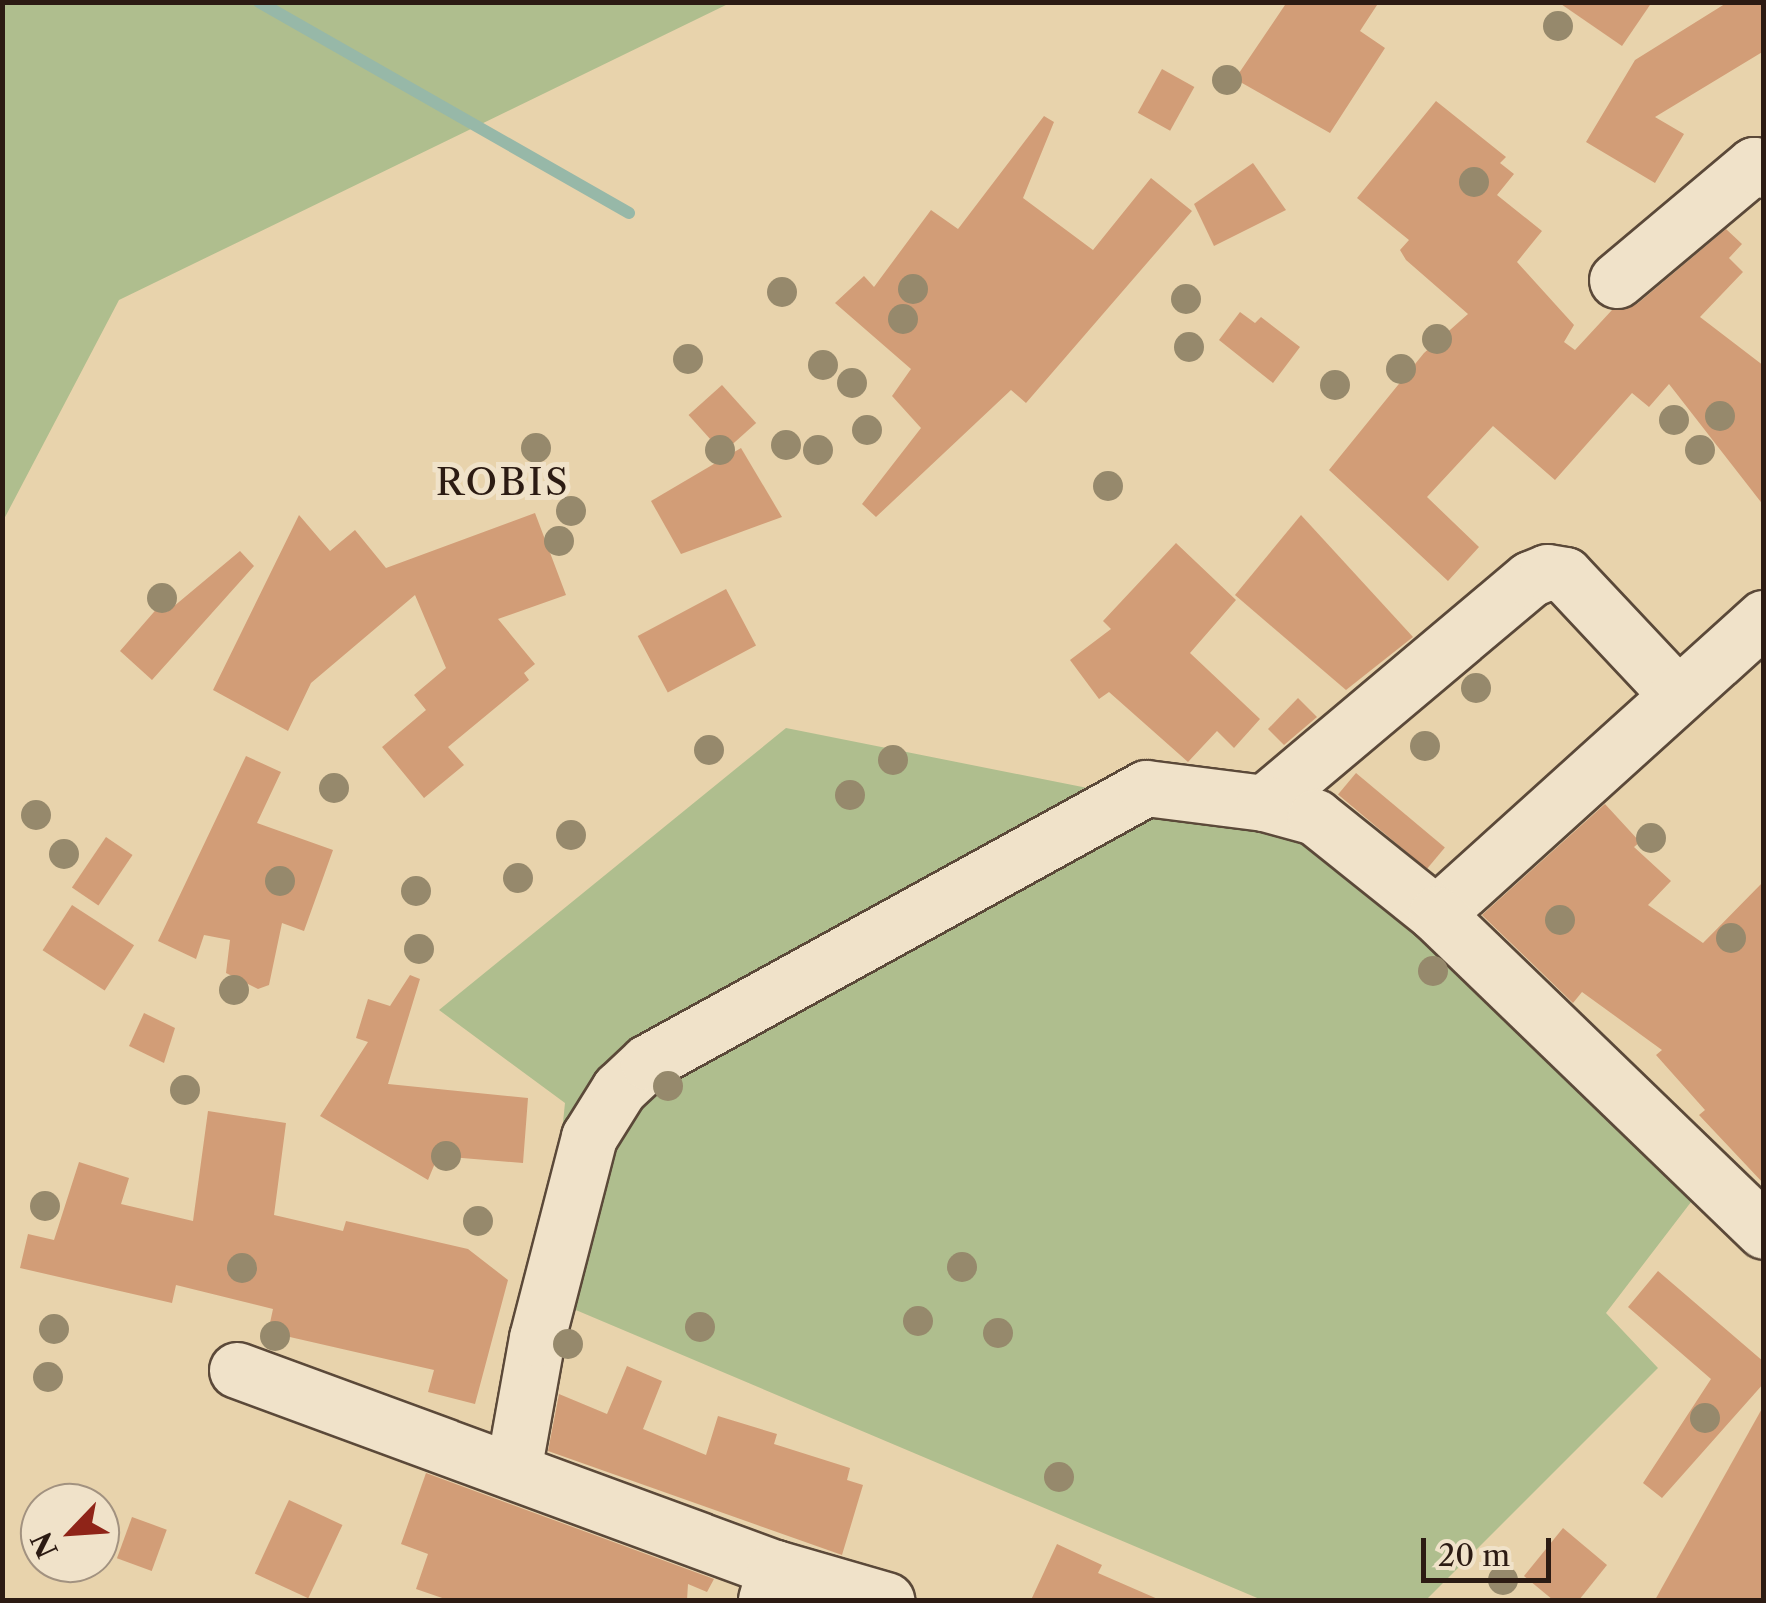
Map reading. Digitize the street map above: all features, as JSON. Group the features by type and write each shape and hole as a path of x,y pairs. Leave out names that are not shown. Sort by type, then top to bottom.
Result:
{"street":[{"path":"1617,280 1754,165 1764,170"},
{"path":"1264,803 1530,579 1547,572 1564,575 1675,692"},
{"path":"1436,914 1675,692 1764,618"},
{"path":"514,1471 537,1338 589,1137 619,1089 648,1062 1146,788 1264,803 1315,817 1436,914 1764,1231"},
{"path":"237,1370 514,1471 770,1584 886,1600"}],"green space":[{"path":"3,2 730,3 119,300 3,521"},
{"path":"786,728 1313,833 1701,1189 1606,1313 1658,1368 1426,1600 1262,1600 545,1297 565,1103 439,1010"}],"building":[{"path":"1287,2 1379,2 1360,31 1385,48 1330,133 1235,79"},
{"path":"1558,2 1652,2 1622,46"},
{"path":"1728,2 1764,2 1764,51 1655,117 1684,134 1655,183 1586,142 1635,60"},
{"path":"1162,69 1194,87 1170,131 1138,113"},
{"path":"1436,101 1506,157 1500,163 1514,174 1497,195 1542,231 1517,262 1574,325 1564,342 1575,350 1612,310 1637,304 1726,229 1742,244 1729,258 1743,272 1700,317 1764,366 1764,506 1669,384 1649,407 1632,393 1555,480 1493,426 1427,497 1479,547 1448,581 1329,470 1424,353 1468,314 1406,260 1400,250 1409,240 1357,198"},
{"path":"1044,116 1054,122 1023,198 1093,250 1151,178 1192,211 1026,403 1011,390 876,517 862,504 921,428 892,396 911,369 835,303 864,276 874,287 931,210 958,229"},
{"path":"1253,163 1286,210 1214,246 1194,204"},
{"path":"1240,312 1255,323 1261,317 1300,347 1273,383 1219,340"},
{"path":"722,385 756,423 723,453 689,415"},
{"path":"741,448 782,517 681,554 651,501"},
{"path":"535,513 566,595 498,619 535,664 524,673 529,680 448,747 464,765 424,798 382,747 426,710 414,695 446,668 415,595 311,683 288,731 213,690 299,515 330,551 355,530 386,568"},
{"path":"1301,515 1413,637 1346,690 1235,595"},
{"path":"1176,543 1236,600 1190,653 1260,719 1234,748 1217,731 1188,762 1109,692 1099,699 1070,660 1111,629 1103,621"},
{"path":"240,551 254,566 152,680 120,651 160,605 167,612"},
{"path":"726,589 756,646 668,692 638,636"},
{"path":"1298,698 1317,717 1284,745 1268,729"},
{"path":"246,756 281,772 257,823 333,850 304,931 282,923 269,985 258,989 226,973 230,940 204,935 196,959 158,941"},
{"path":"1356,773 1445,848 1427,869 1338,794"},
{"path":"1605,804 1640,842 1634,847 1671,881 1648,905 1703,943 1764,881 1764,1184 1699,1115 1705,1110 1656,1055 1662,1050 1582,992 1573,1003 1482,915"},
{"path":"106,837 133,855 98,905 72,888"},
{"path":"72,905 134,945 105,991 43,950"},
{"path":"410,975 420,979 388,1084 528,1098 523,1163 438,1156 428,1180 320,1116 368,1042 356,1038 368,999 390,1006"},
{"path":"144,1013 175,1028 164,1063 129,1046"},
{"path":"208,1111 286,1123 274,1215 343,1231 346,1221 468,1249 508,1280 475,1404 428,1392 434,1370 268,1332 273,1309 176,1285 172,1303 20,1268 28,1234 54,1240 79,1162 129,1178 121,1204 193,1221"},
{"path":"1658,1271 1764,1362 1764,1383 1662,1498 1643,1483 1711,1379 1628,1307"},
{"path":"627,1366 662,1381 643,1429 706,1455 718,1416 777,1434 774,1444 850,1468 847,1480 863,1485 842,1555 548,1451 559,1394 607,1414"},
{"path":"1764,1405 1764,1600 1655,1600"},
{"path":"426,1473 714,1579 707,1592 688,1584 687,1600 448,1600 416,1589 428,1554 401,1544"},
{"path":"289,1500 342,1525 308,1598 255,1573"},
{"path":"132,1517 167,1530 152,1571 120,1559"},
{"path":"1563,1528 1607,1565 1579,1600 1553,1600 1524,1576"},
{"path":"1057,1544 1102,1565 1098,1573 1160,1600 1031,1600"}],"waterway":[{"path":"259,2 629,213"}],"district":[{"name":"ROBIS","path":"503,482"}]}
